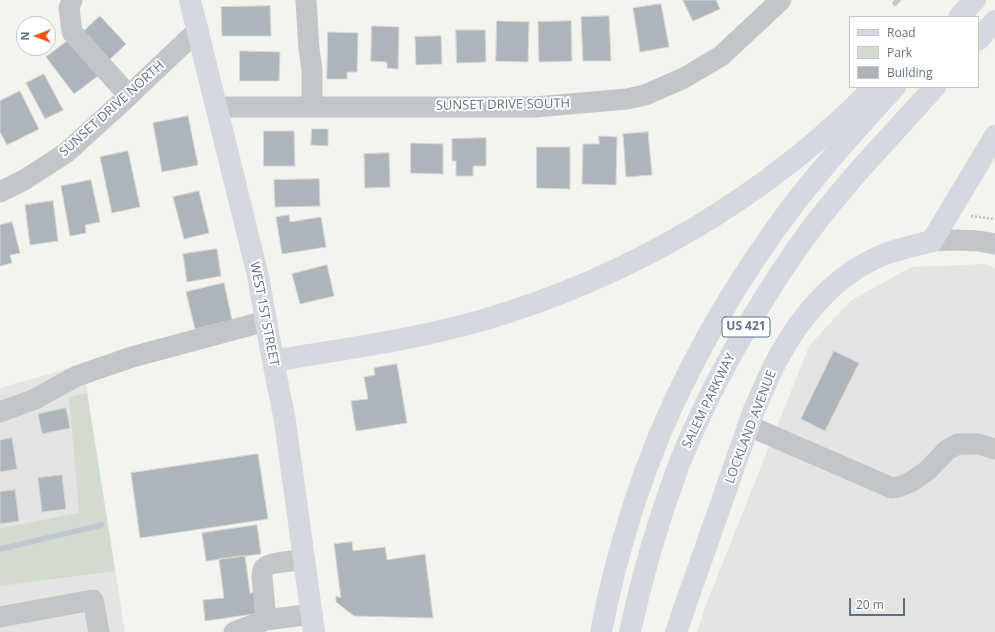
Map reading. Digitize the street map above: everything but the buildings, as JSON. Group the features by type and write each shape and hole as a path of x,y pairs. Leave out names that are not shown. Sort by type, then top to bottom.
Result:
{"main road":[{"name":"WEST 1ST STREET","path":"190,0 258,276 285,421 313,623"},
{"path":"960,16 975,0"},
{"path":"979,39 995,21"},
{"path":"273,361 386,342 481,321 572,289 618,269 662,247 745,195 788,164 819,139 873,88"},
{"name":"US 421","path":"600,632 633,506 651,455 695,360 746,271 777,226 809,185 894,88"},
{"name":"SALEM PARKWAY","path":"630,632 647,562 661,516 679,466 698,419 745,328 801,243 823,214 864,165 934,88"},
{"path":"932,241 995,136"},
{"name":"LOCKLAND AVENUE","path":"676,632 749,426 766,383 792,334 829,289 846,275 887,253 932,241"}],"street":[{"path":"72,0 69,8 72,32 129,96"},
{"path":"306,0 312,70 312,107"},
{"name":"SUNSET DRIVE SOUTH","path":"217,106 535,107 627,99 645,95 684,78 722,56 781,0"},
{"name":"SUNSET DRIVE NORTH","path":"0,192 24,180 66,152 129,96 198,30"},
{"name":"LOCKLAND AVENUE","path":"932,241 979,241 995,244"},
{"path":"0,412 33,400 77,376 126,359 266,321"},
{"path":"749,426 892,488 911,482 928,470 947,450 958,444 978,444 995,449"},
{"path":"304,560 265,566 251,627 313,623"},
{"path":"0,617 93,600 99,632"}],"path":[{"path":"968,216 995,219"}],"shaded area":[{"path":"985,264 995,268 995,632 697,632 705,607 809,346 850,301 911,267"},
{"path":"83,364 125,632 0,632 0,388"}],"green space":[{"path":"87,393 115,571 0,586 0,528 79,513 69,397"}],"waterway":[{"path":"895,3 898,0"},
{"path":"0,549 102,525"}]}
